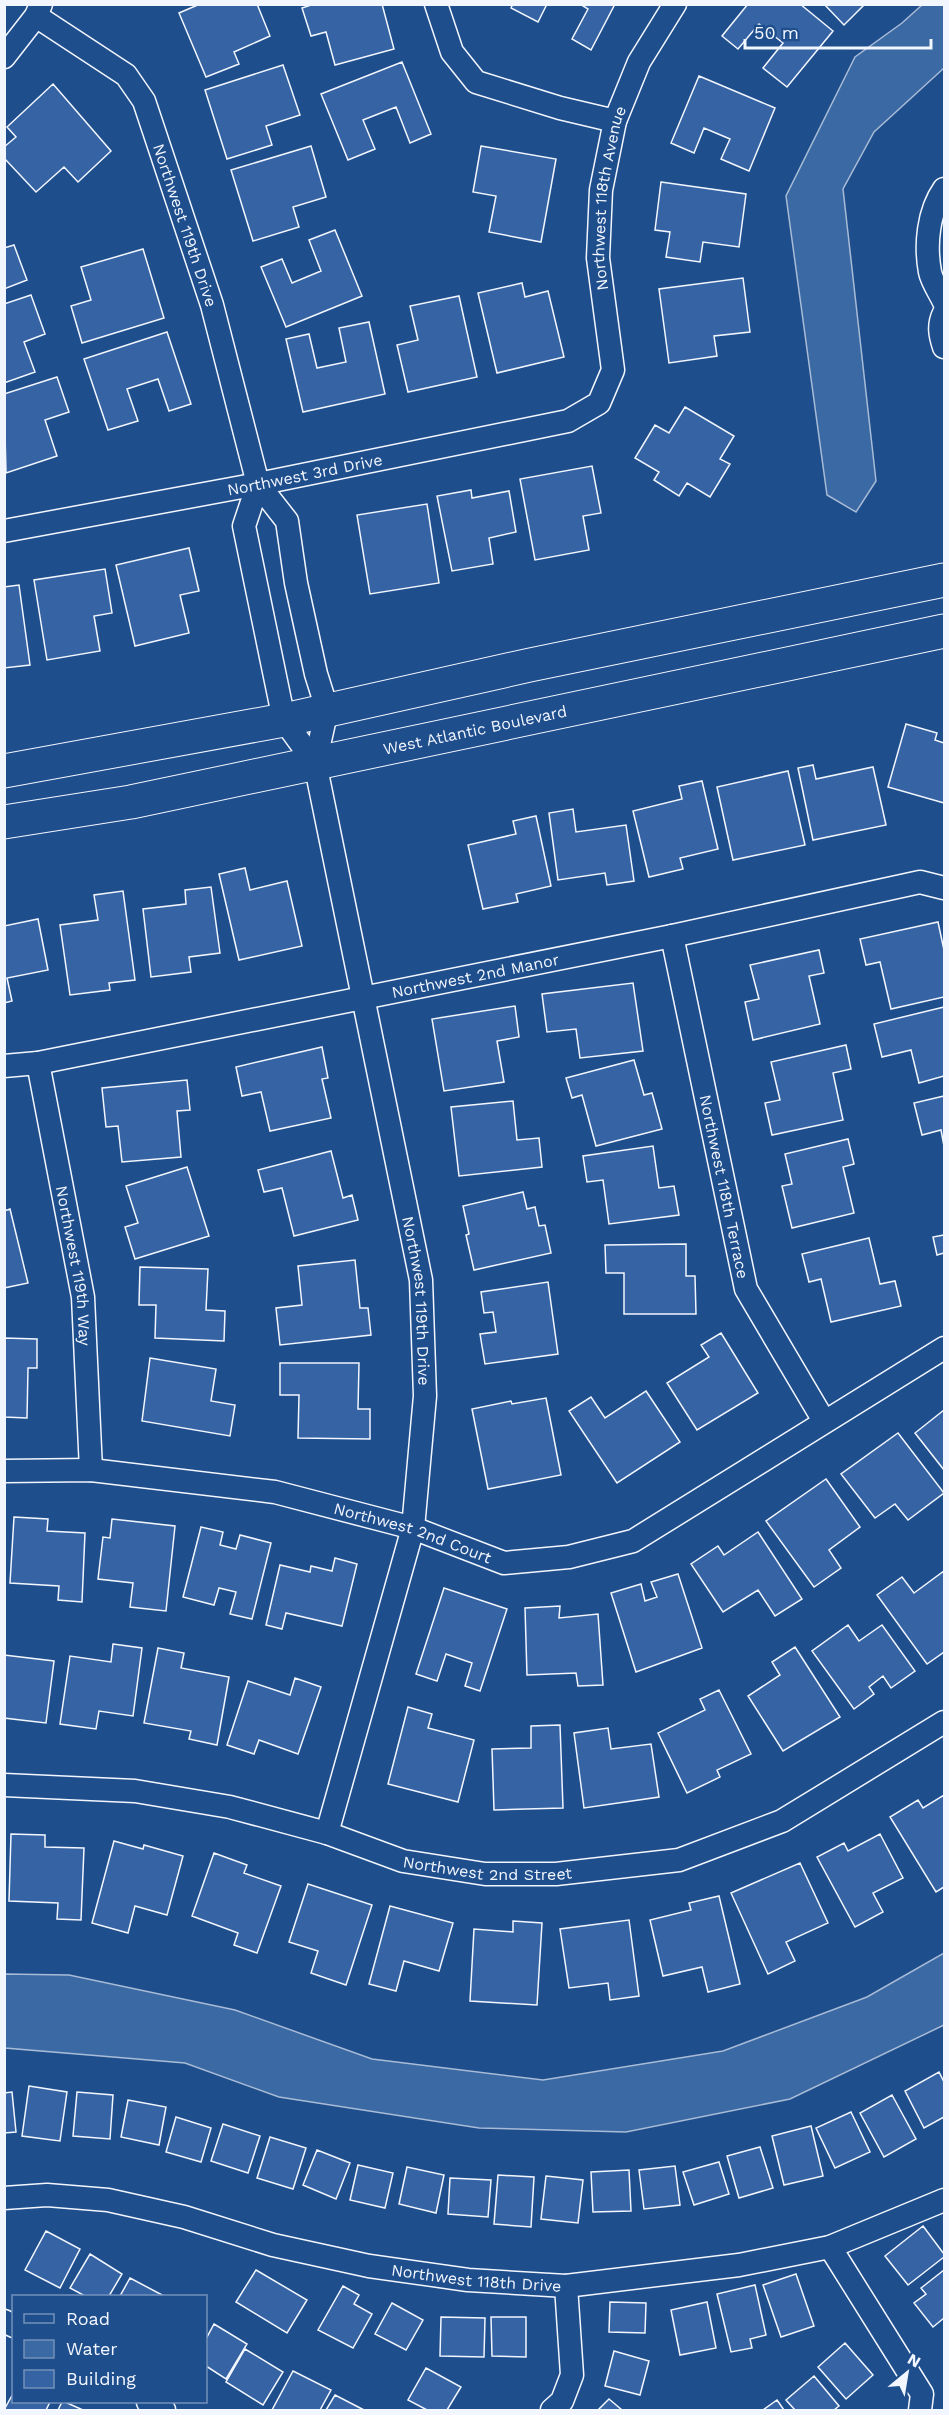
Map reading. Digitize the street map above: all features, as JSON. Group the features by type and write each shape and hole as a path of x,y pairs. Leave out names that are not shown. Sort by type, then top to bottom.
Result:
{"main road":[{"path":"4,771 284,720 530,665 945,580"},
{"name":"West Atlantic Boulevard","path":"4,822 131,802 945,631"}],"street":[{"path":"436,4 452,52 476,82 560,108 615,121"},
{"name":"Northwest 118th Avenue","path":"599,403 613,370 598,258 601,190 615,121 639,62 675,4"},
{"path":"4,57 39,10"},
{"name":"Northwest 119th Drive","path":"39,10 126,75 144,101 212,305 258,484 287,521 296,583 316,674 327,709 315,763"},
{"path":"945,189 931,218 928,244 930,274 945,302"},
{"path":"945,314 941,320 940,333 945,347"},
{"name":"Northwest 3rd Drive","path":"4,531 258,484 568,421 599,403"},
{"name":"Northwest 119th Drive","path":"258,484 244,526 284,720 315,763 421,1280 425,1396 413,1528 327,1833"},
{"name":"Northwest 2nd Manor","path":"4,1066 38,1063 672,936 920,882 945,888"},
{"name":"Northwest 118th Terrace","path":"672,936 746,1289 824,1421"},
{"name":"Northwest 119th Way","path":"38,1063 83,1297 90,1470"},
{"name":"Northwest 2nd Court","path":"4,1471 90,1470 275,1492 413,1528 504,1563 569,1557 633,1541 945,1348"},
{"name":"Northwest 2nd Street","path":"4,1785 135,1791 230,1807 327,1833 403,1861 485,1874 556,1874 679,1860 782,1821 945,1722"},
{"name":"Northwest 118th Drive","path":"4,2198 47,2194 108,2200 184,2217 273,2245 369,2266 468,2280 566,2286 739,2265 830,2247 945,2200"},
{"path":"830,2247 922,2394 920,2410"},
{"path":"552,2410 562,2401 572,2374 566,2286"},
{"path":"150,2403 164,2410"}],"water":[{"path":"922,5 944,5 944,68 874,132 843,189 876,481 856,512 827,495 786,196 855,57 902,23"},
{"path":"944,1953 944,2025 790,2099 626,2132 479,2128 279,2097 185,2063 5,2048 5,1974 69,1975 235,2010 372,2059 543,2080 723,2051 867,1997"}],"building":[{"path":"200,4 257,4 270,36 234,52 239,64 206,77 179,13"},
{"path":"314,4 382,4 394,49 335,65 326,32 311,36 302,8"},
{"path":"513,4 547,4 538,22 511,8"},
{"path":"580,4 615,4 591,50 572,39 588,9"},
{"path":"748,4 800,4 833,31 787,87 763,68 783,43 759,24 738,49 722,36"},
{"path":"824,4 865,4 844,25"},
{"path":"402,62 431,134 410,143 396,107 363,120 375,149 348,160 321,94"},
{"path":"283,65 300,115 266,126 272,145 227,159 205,90"},
{"path":"699,76 775,108 749,171 721,159 730,139 704,128 694,153 671,143"},
{"path":"53,84 111,151 78,182 64,167 36,192 4,158 4,147 16,137 7,127"},
{"path":"311,146 326,197 293,207 299,227 253,241 231,170"},
{"path":"481,146 556,159 541,242 489,232 496,196 473,192"},
{"path":"661,182 746,194 739,247 703,242 700,262 666,257 670,232 655,230"},
{"path":"335,230 362,296 286,327 261,267 282,259 292,283 321,271 309,240"},
{"path":"14,245 27,280 4,289 4,248"},
{"path":"143,249 164,318 82,343 71,306 91,300 81,267"},
{"path":"743,278 750,332 714,336 717,356 669,363 659,289"},
{"path":"522,283 525,297 548,291 564,357 497,373 478,293"},
{"path":"31,295 45,334 24,342 35,372 4,383 4,304"},
{"path":"459,296 477,377 408,392 397,345 418,340 410,306"},
{"path":"369,322 385,394 303,412 286,339 309,334 317,368 346,362 339,328"},
{"path":"167,332 191,404 169,411 158,379 127,389 138,421 108,430 84,359"},
{"path":"57,377 69,412 45,420 57,456 6,473 4,394"},
{"path":"685,407 734,436 720,459 730,464 710,497 687,483 679,496 654,480 659,472 635,458 655,425 669,433"},
{"path":"592,466 601,513 583,516 589,550 535,560 520,479"},
{"path":"471,490 472,498 509,491 516,532 489,538 493,564 452,571 437,496"},
{"path":"427,504 439,583 370,594 357,515"},
{"path":"189,548 199,591 180,595 189,633 135,646 116,565"},
{"path":"105,569 112,613 94,616 100,651 47,660 34,580"},
{"path":"19,585 30,665 4,668 4,587"},
{"path":"906,724 937,733 935,740 944,743 944,803 888,787"},
{"path":"813,765 816,779 873,767 886,825 813,840 798,768"},
{"path":"788,771 805,845 733,860 717,787"},
{"path":"702,781 718,849 680,858 683,869 649,877 633,811 682,799 679,786"},
{"path":"573,809 576,832 626,825 634,881 607,885 605,873 558,880 549,813"},
{"path":"536,816 551,886 516,894 518,902 483,909 468,845 516,834 513,821"},
{"path":"245,868 250,890 287,881 302,946 239,960 219,874"},
{"path":"211,887 220,953 189,957 191,972 151,977 143,909 186,904 185,890"},
{"path":"123,891 135,980 109,983 110,990 70,995 60,925 98,920 94,895"},
{"path":"38,919 48,970 7,978 12,1001 4,1003 4,926"},
{"path":"938,922 944,950 944,997 891,1009 880,962 866,965 860,939"},
{"path":"819,950 824,973 809,976 820,1024 753,1040 745,1002 759,999 750,965"},
{"path":"633,983 643,1051 580,1058 576,1029 547,1032 542,994"},
{"path":"515,1006 519,1037 497,1041 504,1082 444,1091 432,1019"},
{"path":"944,1007 944,1076 919,1083 911,1050 882,1057 874,1024"},
{"path":"846,1045 851,1069 833,1073 843,1120 772,1135 765,1103 780,1100 771,1062"},
{"path":"322,1047 328,1078 322,1079 331,1118 270,1131 261,1092 242,1096 236,1067"},
{"path":"634,1060 644,1095 652,1093 662,1129 596,1146 582,1095 572,1098 566,1078"},
{"path":"187,1080 190,1110 177,1111 181,1157 122,1162 118,1126 106,1127 102,1088"},
{"path":"944,1096 944,1146 941,1130 922,1135 914,1103"},
{"path":"513,1101 517,1140 539,1138 542,1167 459,1176 451,1107"},
{"path":"848,1139 854,1164 843,1167 854,1213 792,1228 782,1186 792,1184 785,1154"},
{"path":"653,1146 659,1188 674,1186 679,1215 609,1224 603,1180 587,1182 583,1156"},
{"path":"331,1151 343,1198 352,1195 358,1220 294,1236 282,1188 264,1192 258,1170"},
{"path":"187,1167 209,1236 135,1259 125,1227 138,1223 126,1186"},
{"path":"523,1192 527,1209 535,1207 539,1226 545,1225 551,1253 474,1270 466,1235 469,1234 463,1206"},
{"path":"10,1209 28,1283 4,1288 4,1211"},
{"path":"944,1235 944,1253 937,1255 933,1237"},
{"path":"869,1238 880,1284 895,1281 901,1306 831,1322 821,1279 809,1282 802,1254"},
{"path":"686,1244 686,1276 695,1276 696,1314 624,1314 624,1273 606,1273 605,1245"},
{"path":"355,1260 360,1308 368,1308 371,1335 280,1345 276,1308 302,1305 298,1266"},
{"path":"140,1267 208,1269 206,1310 225,1311 224,1341 155,1338 156,1305 139,1305"},
{"path":"548,1282 558,1354 485,1364 480,1334 496,1332 493,1312 484,1313 481,1292"},
{"path":"721,1333 758,1393 697,1430 667,1383 709,1357 701,1345"},
{"path":"4,1338 37,1339 37,1368 28,1368 27,1418 4,1417"},
{"path":"150,1358 216,1369 211,1401 235,1405 230,1436 142,1421"},
{"path":"280,1363 359,1363 358,1409 370,1409 370,1439 298,1438 299,1395 280,1395"},
{"path":"646,1391 680,1442 617,1483 569,1411 591,1397 605,1418"},
{"path":"546,1398 561,1475 488,1489 472,1409 511,1401 512,1404"},
{"path":"944,1410 944,1470 915,1433"},
{"path":"898,1433 944,1493 908,1520 895,1504 875,1518 841,1474"},
{"path":"826,1479 860,1527 829,1550 841,1568 814,1587 766,1521"},
{"path":"14,1517 48,1519 47,1531 85,1533 82,1602 58,1600 59,1586 10,1583"},
{"path":"112,1519 175,1526 166,1611 130,1607 133,1583 98,1579 103,1537 110,1538"},
{"path":"201,1527 223,1532 220,1545 236,1549 240,1535 271,1543 252,1619 230,1614 236,1592 219,1588 214,1605 183,1597"},
{"path":"758,1532 802,1599 775,1616 758,1590 723,1612 691,1564 718,1546 724,1555"},
{"path":"335,1558 357,1564 342,1626 286,1613 282,1629 266,1625 280,1565 310,1572 311,1566 332,1571"},
{"path":"944,1571 944,1652 927,1664 877,1595 902,1577 914,1593"},
{"path":"678,1574 702,1648 636,1672 611,1593 641,1584 645,1601 657,1597 651,1582"},
{"path":"444,1588 507,1609 480,1691 465,1686 472,1663 446,1654 437,1681 416,1674"},
{"path":"560,1606 559,1618 598,1614 603,1685 578,1686 576,1673 527,1675 525,1608"},
{"path":"848,1625 859,1641 882,1625 915,1671 891,1688 883,1676 869,1687 874,1694 854,1709 812,1651"},
{"path":"113,1644 142,1648 133,1716 99,1711 96,1729 60,1724 70,1656 111,1662"},
{"path":"795,1647 840,1717 783,1751 748,1696 780,1675 772,1662"},
{"path":"158,1648 184,1653 181,1668 229,1677 217,1745 189,1739 191,1731 144,1723"},
{"path":"4,1655 54,1661 46,1723 4,1718"},
{"path":"295,1678 321,1687 298,1754 259,1740 254,1754 227,1745 248,1681 290,1695"},
{"path":"719,1690 751,1754 717,1770 720,1777 687,1793 658,1733 705,1710 700,1699"},
{"path":"408,1707 432,1714 428,1728 474,1740 458,1802 388,1784"},
{"path":"560,1725 563,1808 494,1810 492,1749 531,1748 531,1726"},
{"path":"608,1728 611,1749 651,1744 659,1797 584,1808 574,1733"},
{"path":"944,1795 944,1887 936,1892 890,1817 918,1800 923,1808"},
{"path":"11,1834 45,1835 45,1847 84,1848 81,1920 57,1919 58,1903 9,1901"},
{"path":"880,1834 903,1878 873,1893 883,1912 855,1927 817,1857 844,1843 848,1851"},
{"path":"114,1841 143,1849 144,1845 183,1856 167,1915 135,1906 128,1933 92,1923"},
{"path":"214,1853 247,1865 244,1873 281,1886 257,1953 234,1945 238,1933 192,1916"},
{"path":"800,1863 828,1923 786,1942 795,1961 768,1974 731,1893"},
{"path":"308,1884 372,1905 346,1985 311,1973 318,1951 289,1942"},
{"path":"719,1896 740,1984 708,1992 702,1967 663,1976 650,1920 691,1910 689,1903"},
{"path":"390,1906 453,1923 439,1971 404,1961 396,1991 369,1984"},
{"path":"629,1920 639,1996 610,2000 608,1983 569,1988 560,1929"},
{"path":"513,1921 542,1923 537,2005 470,2001 474,1929 513,1932"},
{"path":"939,2072 944,2082 944,2117 924,2128 905,2091"},
{"path":"29,2086 67,2092 60,2141 22,2136"},
{"path":"12,2092 16,2132 4,2133 4,2093"},
{"path":"77,2092 113,2095 110,2139 73,2136"},
{"path":"892,2095 916,2139 884,2157 860,2113"},
{"path":"128,2100 166,2107 159,2145 121,2137"},
{"path":"851,2112 870,2152 835,2168 816,2128"},
{"path":"176,2117 211,2128 201,2162 166,2152"},
{"path":"223,2124 260,2136 248,2173 211,2161"},
{"path":"811,2126 823,2176 784,2185 772,2136"},
{"path":"270,2137 306,2148 293,2189 257,2178"},
{"path":"760,2147 773,2188 739,2198 727,2156"},
{"path":"317,2150 350,2163 336,2199 303,2185"},
{"path":"719,2162 729,2194 694,2205 683,2172"},
{"path":"358,2165 393,2173 385,2208 350,2200"},
{"path":"675,2166 680,2205 644,2209 639,2170"},
{"path":"407,2167 444,2175 436,2213 399,2204"},
{"path":"629,2170 631,2211 593,2212 591,2172"},
{"path":"498,2175 534,2177 531,2227 494,2224"},
{"path":"546,2176 583,2180 578,2223 541,2219"},
{"path":"450,2178 491,2180 488,2217 448,2214"},
{"path":"923,2226 944,2257 908,2285 885,2256"},
{"path":"46,2231 80,2249 60,2288 25,2270"},
{"path":"90,2254 122,2274 110,2295 83,2295 70,2288"},
{"path":"256,2270 307,2300 287,2333 236,2302"},
{"path":"944,2270 944,2318 933,2327 914,2303 926,2294 921,2288"},
{"path":"796,2274 814,2326 781,2337 763,2285"},
{"path":"130,2278 162,2295 121,2295"},
{"path":"755,2285 766,2335 750,2339 752,2348 731,2352 717,2294"},
{"path":"343,2286 359,2295 354,2304 372,2314 353,2348 318,2330"},
{"path":"610,2302 646,2303 645,2333 609,2332"},
{"path":"707,2302 716,2348 680,2355 671,2310"},
{"path":"392,2303 423,2320 406,2350 375,2334"},
{"path":"441,2317 485,2318 484,2357 440,2356"},
{"path":"491,2317 526,2317 526,2357 492,2356"},
{"path":"214,2324 247,2344 226,2379 207,2367 207,2337"},
{"path":"845,2343 873,2375 846,2399 818,2367"},
{"path":"245,2349 283,2372 263,2405 226,2382"},
{"path":"614,2351 649,2361 640,2395 605,2386"},
{"path":"426,2368 461,2387 447,2410 427,2410 408,2400"},
{"path":"293,2371 331,2390 320,2410 272,2410"},
{"path":"814,2376 839,2406 834,2410 795,2410 786,2400"},
{"path":"335,2395 364,2410 326,2410"},
{"path":"12,2396 12,2403 50,2403 46,2410 4,2410"},
{"path":"609,2399 622,2410 598,2410"},
{"path":"777,2400 784,2410 763,2410"},
{"path":"62,2403 67,2403 83,2410 58,2410"}]}
